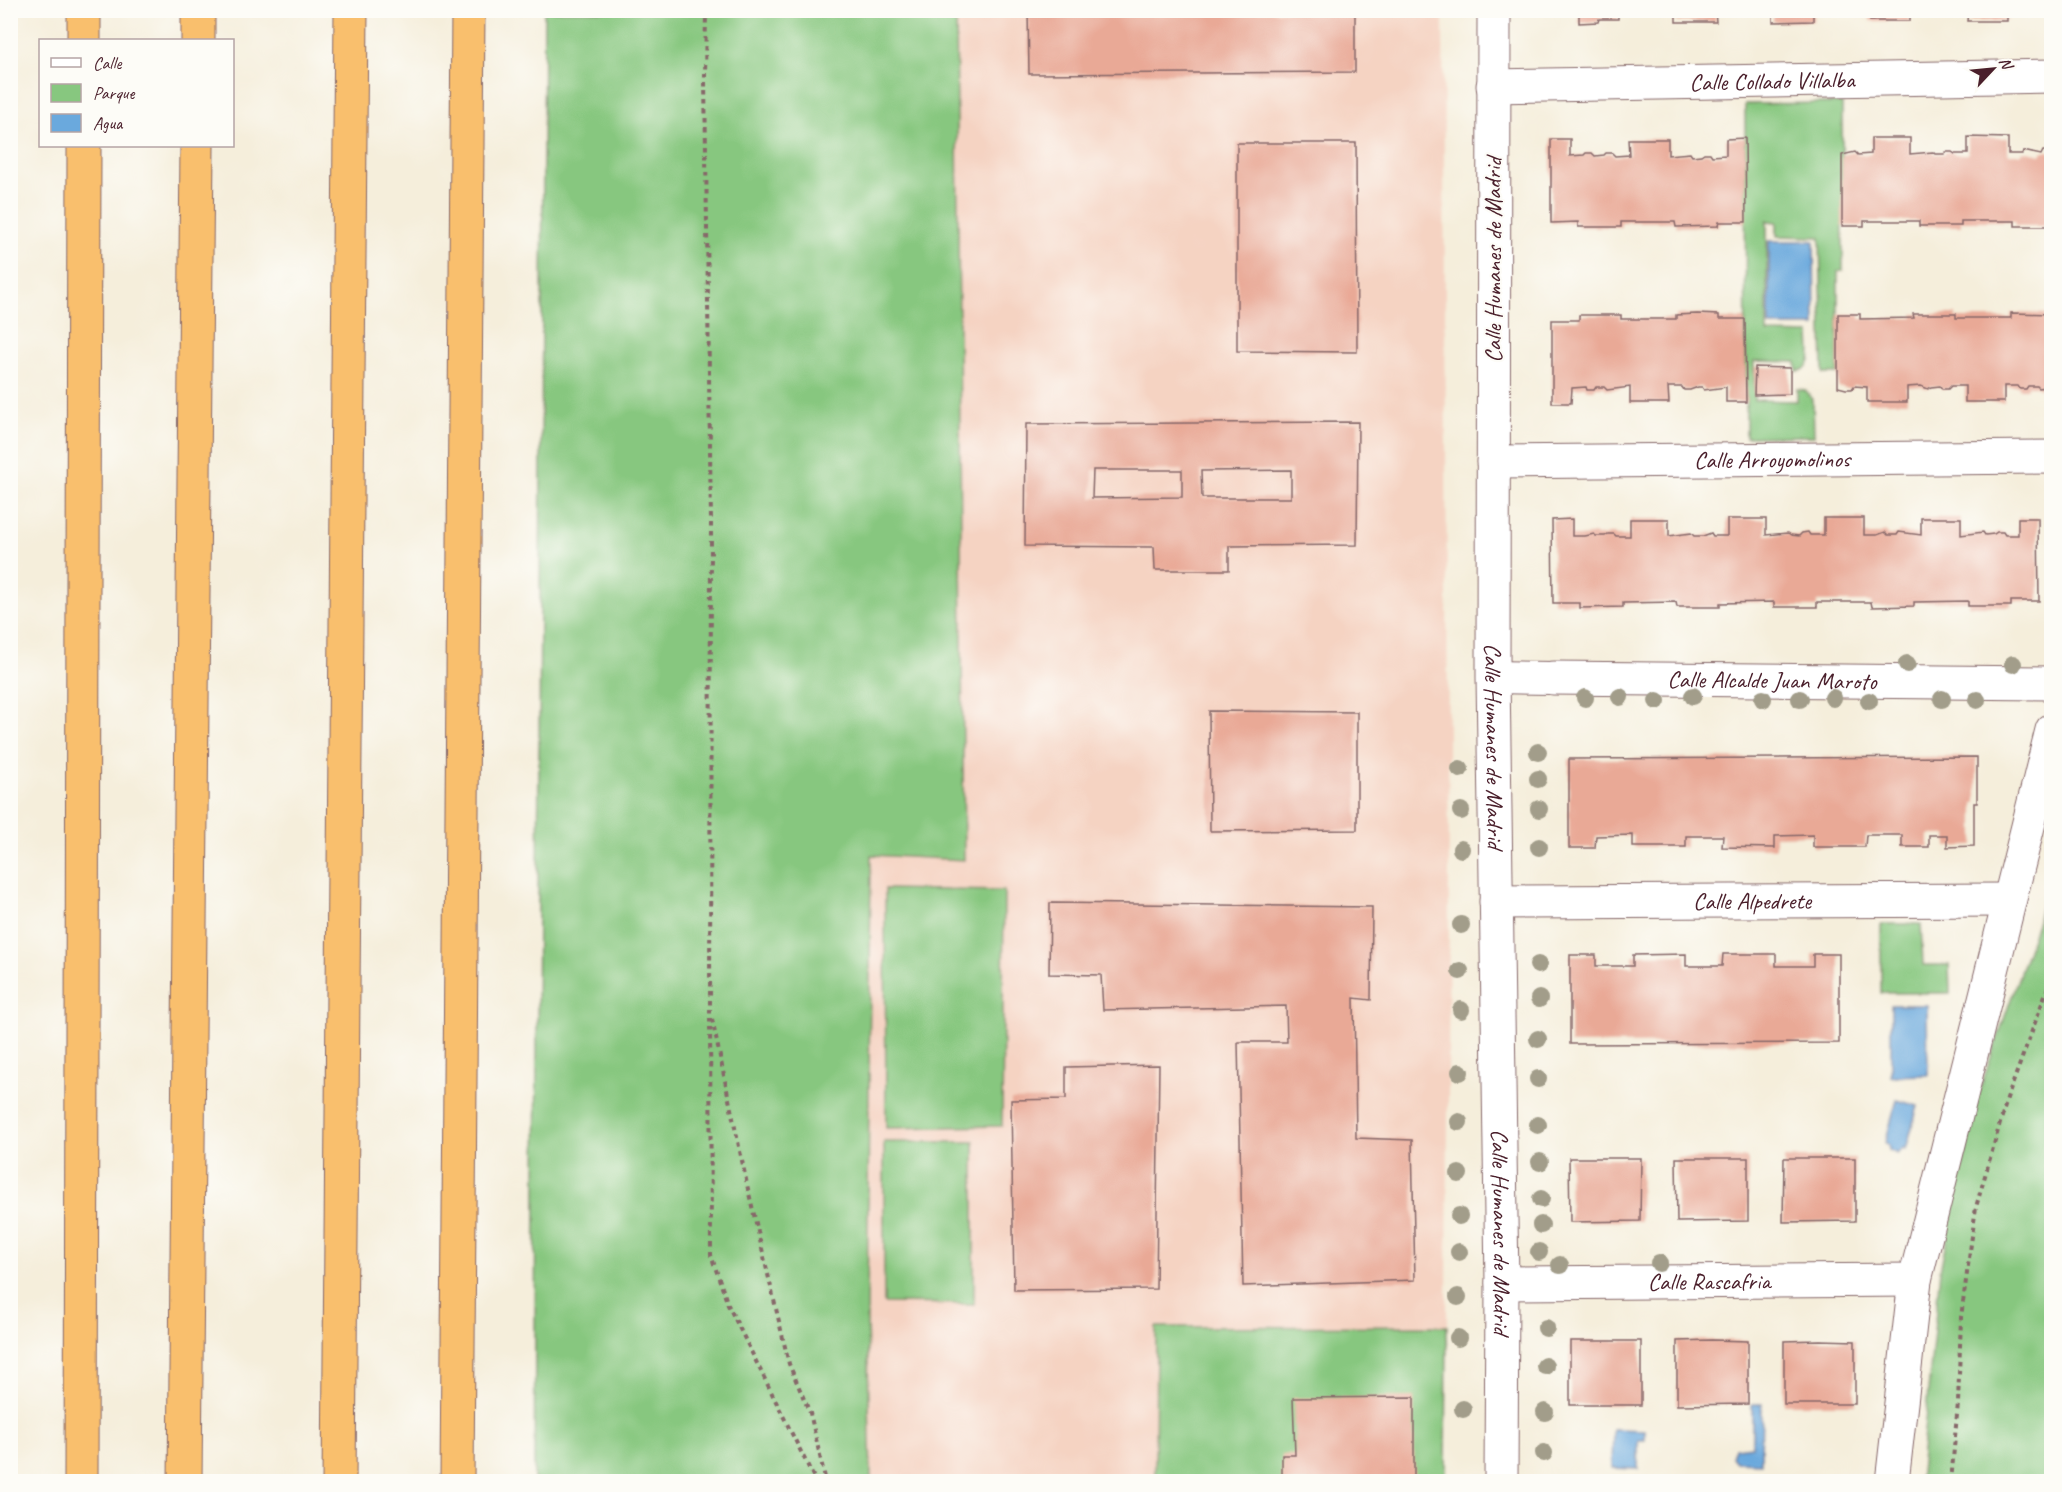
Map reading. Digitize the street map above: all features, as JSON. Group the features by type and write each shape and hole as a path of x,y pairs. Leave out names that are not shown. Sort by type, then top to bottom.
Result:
{"highway":[{"path":"84,10 84,39"},
{"path":"198,10 198,39"},
{"path":"339,1482 351,10"},
{"path":"457,1482 468,10"},
{"path":"81,1482 84,147"},
{"path":"185,1482 197,147"}],"street":[{"name":"Calle Humanes de Madrid","path":"1494,10 1493,677 1502,1283 1502,1482"},
{"name":"Calle Collado Villalba","path":"1493,86 2052,76"},
{"name":"Calle Arroyomolinos","path":"1493,462 2052,457"},
{"name":"Calle Alcalde Juan Maroto","path":"1493,677 2052,683"},
{"path":"1892,1482 1915,1280 2052,730"},
{"name":"Calle Alpedrete","path":"1496,902 2008,900"},
{"name":"Calle Rascafria","path":"1502,1283 1915,1280"}],"path":[{"path":"706,10 711,523 711,1255 728,1305 816,1482"},
{"path":"1951,1482 1958,1404 1961,1317 1976,1207 2007,1099 2052,976"},
{"path":"710,1010 748,1189 789,1364 810,1413 826,1482"}],"shaded area":[{"path":"956,11 1443,11 1449,878 1447,1326 1156,1327 1155,1481 871,1482 867,1322 871,855 964,859"}],"green space":[{"path":"544,11 956,11 964,860 871,855 867,1322 871,1481 534,1481"},
{"path":"1842,103 1843,270 1838,271 1838,374 1823,374 1820,237 1777,236 1777,222 1767,221 1767,333 1810,334 1811,357 1807,367 1797,371 1796,362 1754,361 1754,400 1797,401 1797,389 1805,390 1813,400 1814,436 1746,437 1745,104"},
{"path":"2051,865 2051,1481 1919,1482 1940,1270 1978,1095 2037,923"},
{"path":"885,889 1004,891 1002,1126 886,1128"},
{"path":"1881,924 1921,924 1923,965 1949,965 1950,993 1881,993"},
{"path":"884,1142 974,1142 974,1304 884,1303"},
{"path":"1447,1326 1446,1481 1155,1482 1156,1327"}],"water":[{"path":"1769,241 1814,241 1815,326 1769,326"},
{"path":"1891,1005 1927,1005 1928,1075 1891,1076"},
{"path":"1897,1100 1918,1106 1906,1149 1903,1148 1897,1154 1889,1150 1888,1144 1885,1143"},
{"path":"1752,1404 1762,1404 1761,1463 1736,1462 1732,1457 1735,1448 1752,1446"},
{"path":"1613,1429 1645,1430 1645,1440 1638,1440 1638,1469 1612,1468"}],"building":[{"path":"1028,10 1053,10 1053,13 1074,12 1074,10 1095,10 1095,12 1204,10 1204,12 1355,10 1355,72 1029,74"},
{"path":"1579,10 1618,10 1618,19 1599,19 1598,22 1579,23"},
{"path":"1676,10 1715,10 1716,22 1676,22"},
{"path":"1773,10 1813,10 1813,21 1773,22"},
{"path":"1870,10 1910,10 1910,21 1870,21"},
{"path":"1968,10 2007,10 2007,21 1967,21"},
{"path":"1968,137 2008,138 2008,154 2022,154 2023,151 2041,155 2043,151 2049,151 2052,154 2052,226 2015,226 2015,221 1961,221 1961,226 1919,226 1919,221 1864,221 1864,226 1842,226 1842,155 1855,152 1858,155 1871,154 1871,138 1910,138 1910,154 1952,152 1968,154"},
{"path":"1745,138 1746,222 1719,222 1718,226 1676,227 1675,222 1621,222 1621,227 1578,227 1578,222 1551,223 1551,139 1570,139 1570,156 1586,153 1592,153 1595,156 1606,153 1612,153 1615,156 1629,155 1628,139 1668,139 1668,155 1690,153 1692,156 1710,153 1712,156 1726,155 1726,139"},
{"path":"1237,143 1356,143 1357,352 1237,351"},
{"path":"2011,313 2052,314 2052,386 2039,388 2028,386 2026,389 2020,389 2018,386 2004,386 2004,402 1965,402 1965,386 1951,386 1948,389 1942,389 1940,386 1928,389 1921,386 1907,387 1907,402 1867,402 1867,387 1854,386 1852,389 1846,389 1838,387 1838,314 1860,314 1860,319 1914,318 1913,314 1956,314 1956,318 2011,318"},
{"path":"1579,315 1621,315 1621,319 1676,319 1676,315 1719,315 1719,319 1745,319 1746,402 1726,402 1726,387 1704,390 1698,387 1684,390 1682,387 1668,387 1669,403 1630,403 1630,387 1607,390 1604,387 1596,387 1594,390 1587,390 1586,387 1572,388 1571,403 1552,403 1552,320 1579,320"},
{"path":"1755,367 1790,368 1790,394 1754,395"},
{"path":"1358,422 1357,545 1229,546 1229,570 1155,570 1154,547 1025,546 1026,424","holes":["1093,470 1182,470 1182,497 1092,498","1291,470 1291,498 1202,498 1201,471"]},
{"path":"1824,518 1864,518 1864,535 1877,535 1885,532 1888,535 1897,535 1899,532 1921,535 1921,518 1961,518 1961,535 2003,532 2005,535 2018,535 2018,518 2038,518 2039,601 2011,601 2011,606 1968,606 1968,601 1914,602 1914,606 1872,607 1871,602 1817,602 1817,607 1774,607 1774,602 1720,603 1720,607 1677,607 1676,602 1623,603 1623,607 1580,608 1580,603 1553,603 1552,520 1572,519 1572,536 1614,534 1630,536 1630,519 1669,519 1669,536 1691,533 1694,536 1703,536 1711,533 1713,536 1727,536 1727,519 1766,519 1766,535 1788,533 1799,536 1808,532 1810,535 1824,535"},
{"path":"1209,711 1357,712 1357,830 1210,831"},
{"path":"1977,757 1974,846 1947,847 1947,835 1929,835 1929,847 1902,847 1902,835 1866,835 1865,847 1813,847 1813,835 1775,836 1775,848 1722,847 1723,836 1686,836 1686,847 1633,847 1633,835 1596,836 1595,848 1569,848 1569,759"},
{"path":"1050,903 1372,907 1371,1000 1354,998 1356,1138 1412,1140 1415,1280 1243,1286 1238,1042 1287,1042 1286,1006 1103,1010 1101,975 1049,974"},
{"path":"1686,954 1686,966 1722,966 1723,954 1776,954 1776,966 1813,966 1813,954 1839,954 1839,1043 1570,1044 1570,955 1596,955 1596,966 1633,966 1633,955"},
{"path":"1159,1065 1156,1289 1014,1290 1011,1100 1066,1099 1066,1067"},
{"path":"1569,1158 1641,1158 1640,1221 1570,1222"},
{"path":"1676,1158 1748,1158 1748,1221 1677,1222"},
{"path":"1784,1158 1855,1158 1855,1221 1783,1222"},
{"path":"1570,1341 1641,1341 1641,1405 1570,1405"},
{"path":"1677,1341 1748,1341 1748,1404 1677,1405"},
{"path":"1784,1341 1855,1341 1855,1404 1784,1404"},
{"path":"1414,1397 1414,1482 1282,1482 1282,1455 1295,1455 1293,1398"}]}
